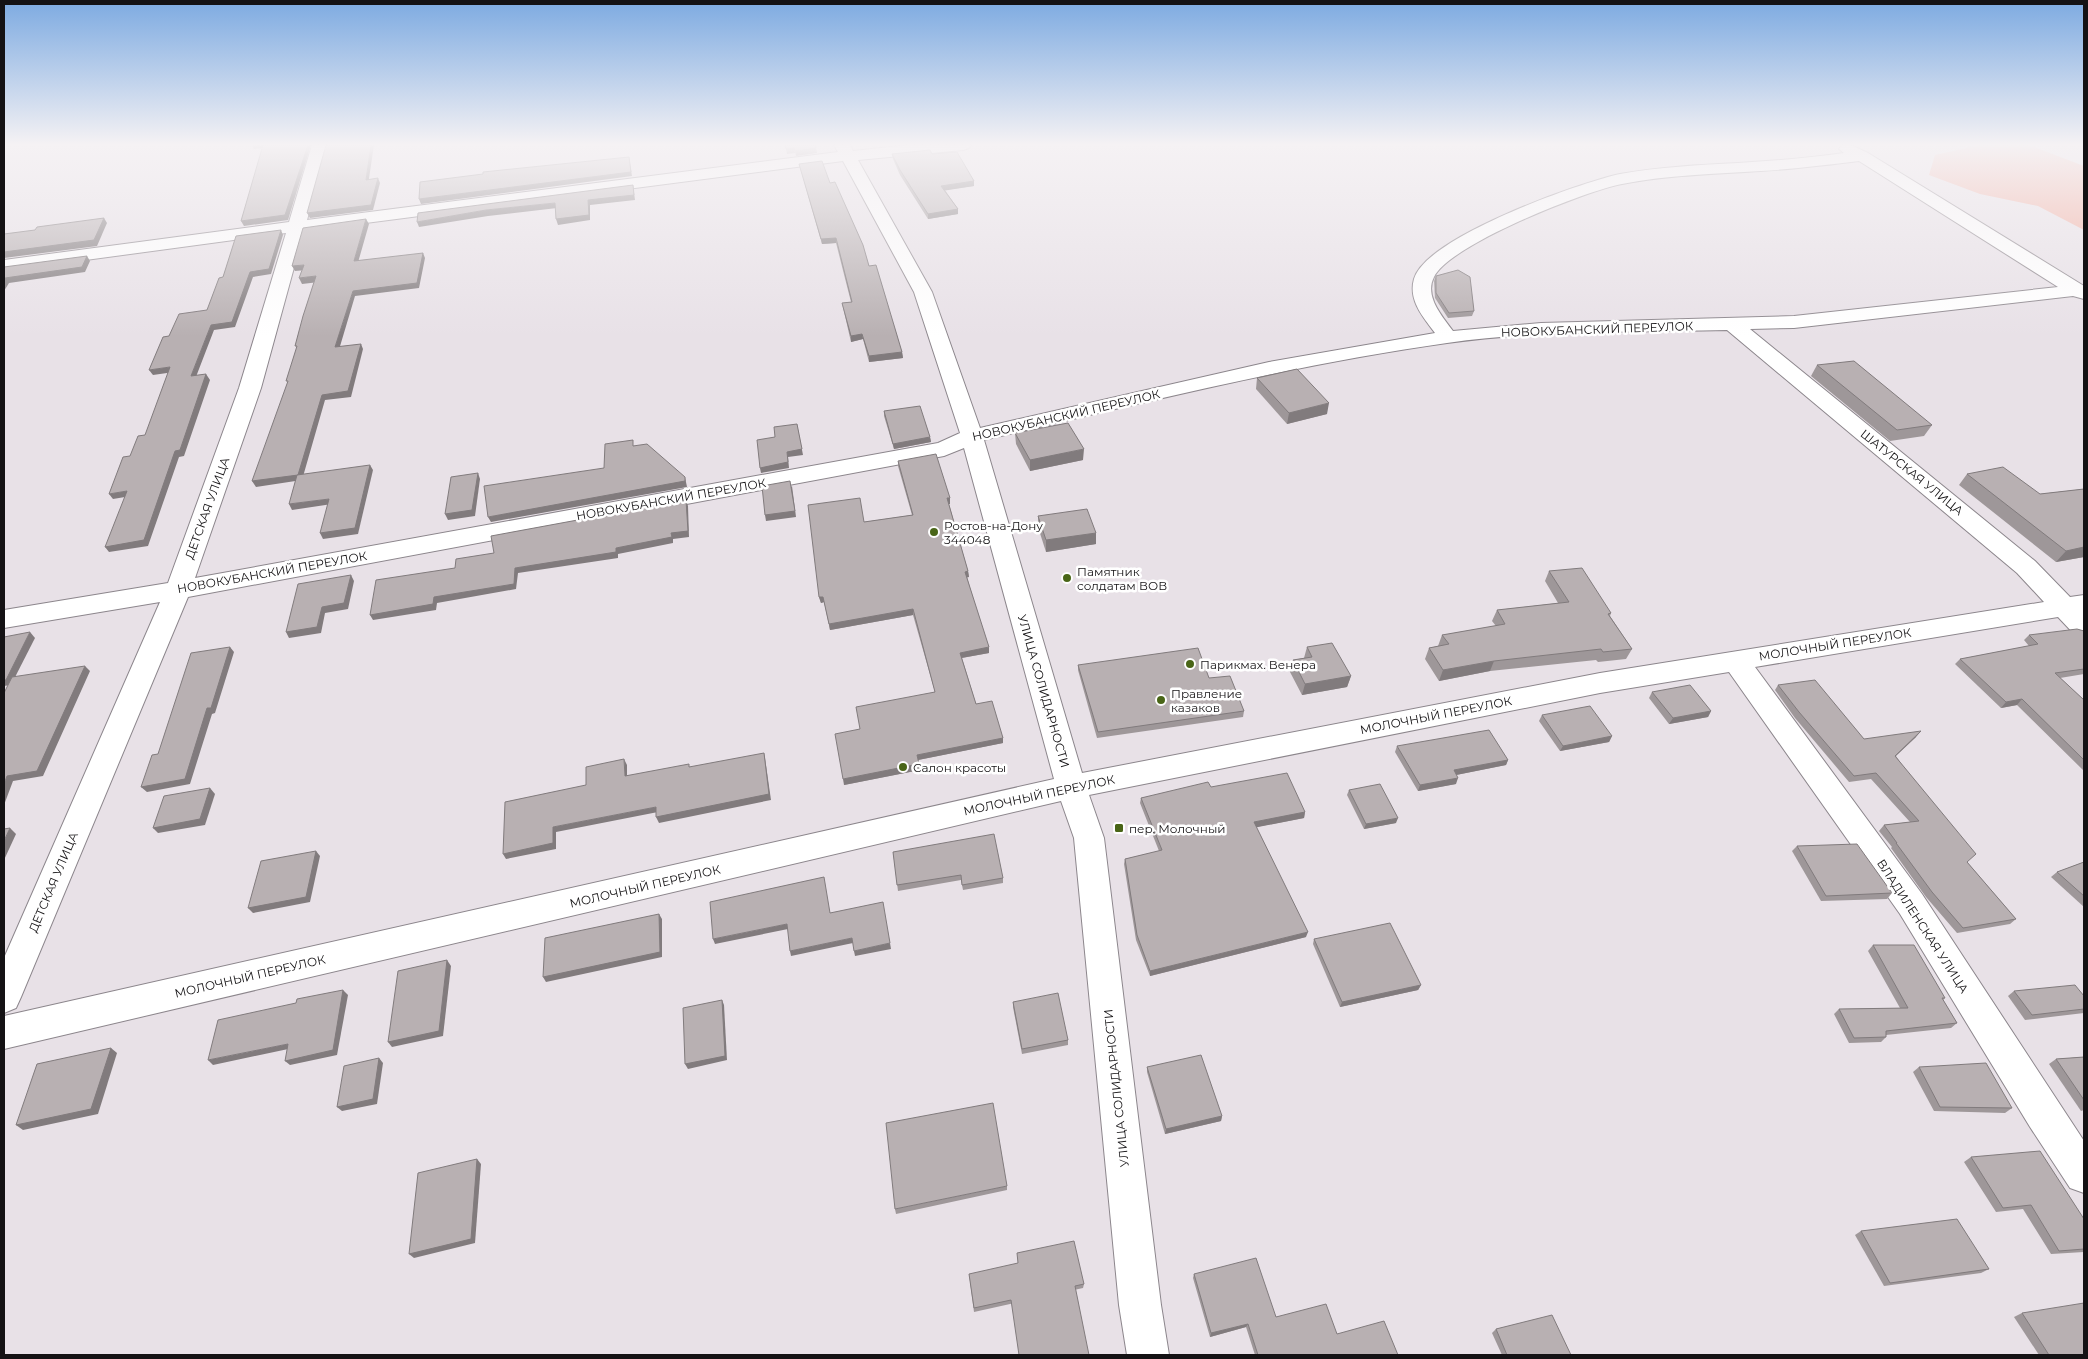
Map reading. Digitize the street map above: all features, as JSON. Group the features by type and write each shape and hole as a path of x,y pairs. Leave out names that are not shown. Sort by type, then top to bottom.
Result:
{"street":[{"name":"ДЕТСКАЯ УЛИЦА","path":"4,997 178,590 250,388 301,208"},
{"path":"4,265 419,208"},
{"name":"УЛИЦА СОЛИДАРНОСТИ","path":"877,208 923,292 972,436 1071,787 1089,838 1140,1305 1148,1355"},
{"path":"1448,337 1431,314 1421,293 1425,274 1446,253 1481,232 1539,208"},
{"path":"1946,208 2081,292"},
{"name":"НОВОКУБАНСКИЙ ПЕРЕУЛОК","path":"4,619 178,590 944,449 972,436 1269,368 1448,337 1541,329 1794,322 2081,292"},
{"name":"ШАТУРСКАЯ УЛИЦА","path":"1732,324 2074,605 2084,628"},
{"name":"МОЛОЧНЫЙ ПЕРЕУЛОК","path":"4,1033 1071,787 1600,683 2074,605"},
{"name":"ВЛАДИЛЕНСКАЯ УЛИЦА","path":"1735,660 1911,904 2043,1114 2084,1174"}],"shaded area":[{"path":"2043,208 2084,208 2084,230"}],"building":[{"path":"245,208 287,208 285,215 241,221"},
{"path":"308,208 344,208 307,213"},
{"path":"453,208 502,208 417,222 418,213"},
{"path":"555,208 589,208 589,215 556,219"},
{"path":"812,208 847,208 863,245 869,266 876,265 902,352 869,356 862,334 851,336 842,303 852,302 836,238 821,239"},
{"path":"924,208 958,209 928,214"},
{"path":"104,218 94,240 4,252 4,234 35,230 37,227"},
{"path":"366,219 354,261 423,253 417,283 353,291 335,347 361,344 348,391 322,395 298,475 252,481 288,381 286,381 297,346 295,346 303,316 316,276 299,278 304,265 292,266 303,228"},
{"path":"281,230 269,269 250,272 232,322 211,325 191,376 206,374 180,450 175,451 144,540 105,547 127,491 109,494 123,457 130,456 138,436 145,435 170,367 149,370 163,337 169,336 179,314 207,310 219,278 223,277 236,236"},
{"path":"87,256 82,267 5,278 4,280 4,267"},
{"path":"1458,270 1470,277 1474,311 1449,313 1436,293 1436,276"},
{"path":"1854,361 1932,425 1897,430 1817,365"},
{"path":"1297,369 1329,403 1289,413 1257,378"},
{"path":"920,406 930,437 893,444 884,411"},
{"path":"1068,423 1084,449 1030,460 1015,433"},
{"path":"797,424 802,449 787,452 788,462 760,468 757,440 775,437 774,427"},
{"path":"633,440 633,446 647,444 685,477 685,481 488,517 484,486 604,468 605,444"},
{"path":"936,454 950,498 947,498 968,571 965,572 989,647 960,653 976,704 992,701 1003,738 917,755 919,764 843,779 835,734 860,729 856,707 935,692 913,609 829,624 823,597 819,597 808,505 860,498 864,522 913,515 898,461"},
{"path":"370,465 355,528 320,533 329,499 289,504 297,475"},
{"path":"2003,467 2040,494 2084,489 2084,547 2066,551 1967,474"},
{"path":"478,473 472,510 445,514 451,477"},
{"path":"790,481 795,511 765,515 762,486"},
{"path":"686,500 688,531 671,533 672,537 616,548 616,552 515,568 514,584 434,597 433,604 370,615 376,580 455,568 456,559 494,553 491,536"},
{"path":"1087,509 1096,533 1046,540 1038,516"},
{"path":"1582,568 1611,613 1608,614 1632,649 1603,652 1601,649 1494,661 1443,670 1429,648 1449,644 1442,635 1505,624 1497,610 1569,602 1549,571"},
{"path":"351,575 344,603 322,607 317,627 286,632 298,584"},
{"path":"2077,629 2084,631 2084,669 2055,673 2084,700 2084,760 2022,699 2006,702 1960,659 2038,644 2029,635"},
{"path":"30,632 6,680 4,680 4,637"},
{"path":"1332,643 1351,676 1305,684 1293,660 1312,657 1307,647"},
{"path":"230,647 211,708 207,708 185,779 141,787 152,755 158,754 191,653"},
{"name":"Правление казаков","path":"1198,648 1209,678 1230,676 1244,711 1098,732 1078,665"},
{"path":"85,666 37,771 7,776 4,784 4,693 12,677"},
{"path":"1815,680 1864,739 1921,731 1895,756 1976,854 1967,862 2016,919 1963,928 1932,892 1884,825 1919,821 1876,773 1854,776 1778,685"},
{"path":"1690,685 1711,711 1673,718 1652,692"},
{"path":"1590,706 1612,736 1563,746 1542,715"},
{"path":"1489,730 1508,760 1454,770 1458,778 1420,785 1397,746"},
{"path":"764,753 769,794 656,817 656,807 553,827 553,843 503,854 505,802 586,785 586,767 624,759 625,776 689,764 689,767"},
{"path":"1287,773 1305,812 1254,822 1308,932 1150,971 1137,935 1125,859 1162,850 1141,798 1208,782 1211,787"},
{"path":"1380,784 1398,818 1366,824 1349,790"},
{"path":"210,788 200,819 153,828 164,796"},
{"path":"10,828 4,841 4,829"},
{"path":"994,834 1003,878 962,885 961,875 897,885 893,852"},
{"path":"1857,844 1892,893 1826,896 1797,846"},
{"path":"316,851 306,897 248,908 261,861"},
{"path":"2084,862 2084,896 2057,872"},
{"path":"824,877 830,913 883,902 890,943 854,951 852,938 790,951 787,924 713,939 710,902"},
{"path":"659,914 660,952 543,977 545,938"},
{"path":"1390,923 1421,985 1342,1002 1314,939"},
{"path":"1873,945 1914,945 1945,998 1942,998 1957,1023 1886,1031 1886,1037 1854,1038 1839,1009 1908,1008"},
{"path":"447,960 439,1031 388,1042 398,971"},
{"path":"2075,985 2084,996 2084,1009 2032,1015 2014,991"},
{"path":"343,990 333,1050 285,1061 288,1044 208,1060 218,1020 296,1003 297,999"},
{"path":"1058,993 1068,1040 1022,1049 1013,1002"},
{"path":"722,1000 725,1056 685,1064 683,1008"},
{"path":"111,1048 91,1109 16,1125 37,1064"},
{"path":"1201,1055 1222,1116 1166,1129 1147,1067"},
{"path":"2084,1057 2084,1100 2056,1059"},
{"path":"379,1058 373,1099 337,1107 344,1066"},
{"path":"1986,1063 2012,1108 1940,1107 1919,1067"},
{"path":"993,1103 1007,1186 895,1209 886,1123"},
{"path":"2040,1151 2084,1219 2084,1249 2059,1251 2031,1205 2003,1208 1971,1157"},
{"path":"477,1159 471,1239 409,1254 418,1173"},
{"path":"1957,1219 1989,1269 1890,1283 1861,1231"},
{"path":"1074,1241 1084,1284 1075,1286 1089,1355 1019,1355 1011,1300 974,1308 969,1274 1018,1263 1017,1253"},
{"path":"1256,1258 1276,1317 1326,1304 1337,1334 1384,1321 1398,1355 1258,1355 1248,1324 1211,1333 1194,1274"},
{"path":"2084,1303 2084,1355 2049,1355 2022,1313"},
{"path":"1552,1315 1571,1355 1507,1355 1496,1329"}],"place":[{"name":"Ростов-на-Дону 344048","path":"934,532"},
{"name":"Памятник солдатам ВОВ","path":"1067,578"},
{"name":"Парикмах. Венера","path":"1190,664"},
{"name":"Правление казаков","path":"1161,700"},
{"name":"Салон красоты","path":"903,767"},
{"name":"пер. Молочный","path":"1119,828"}]}
